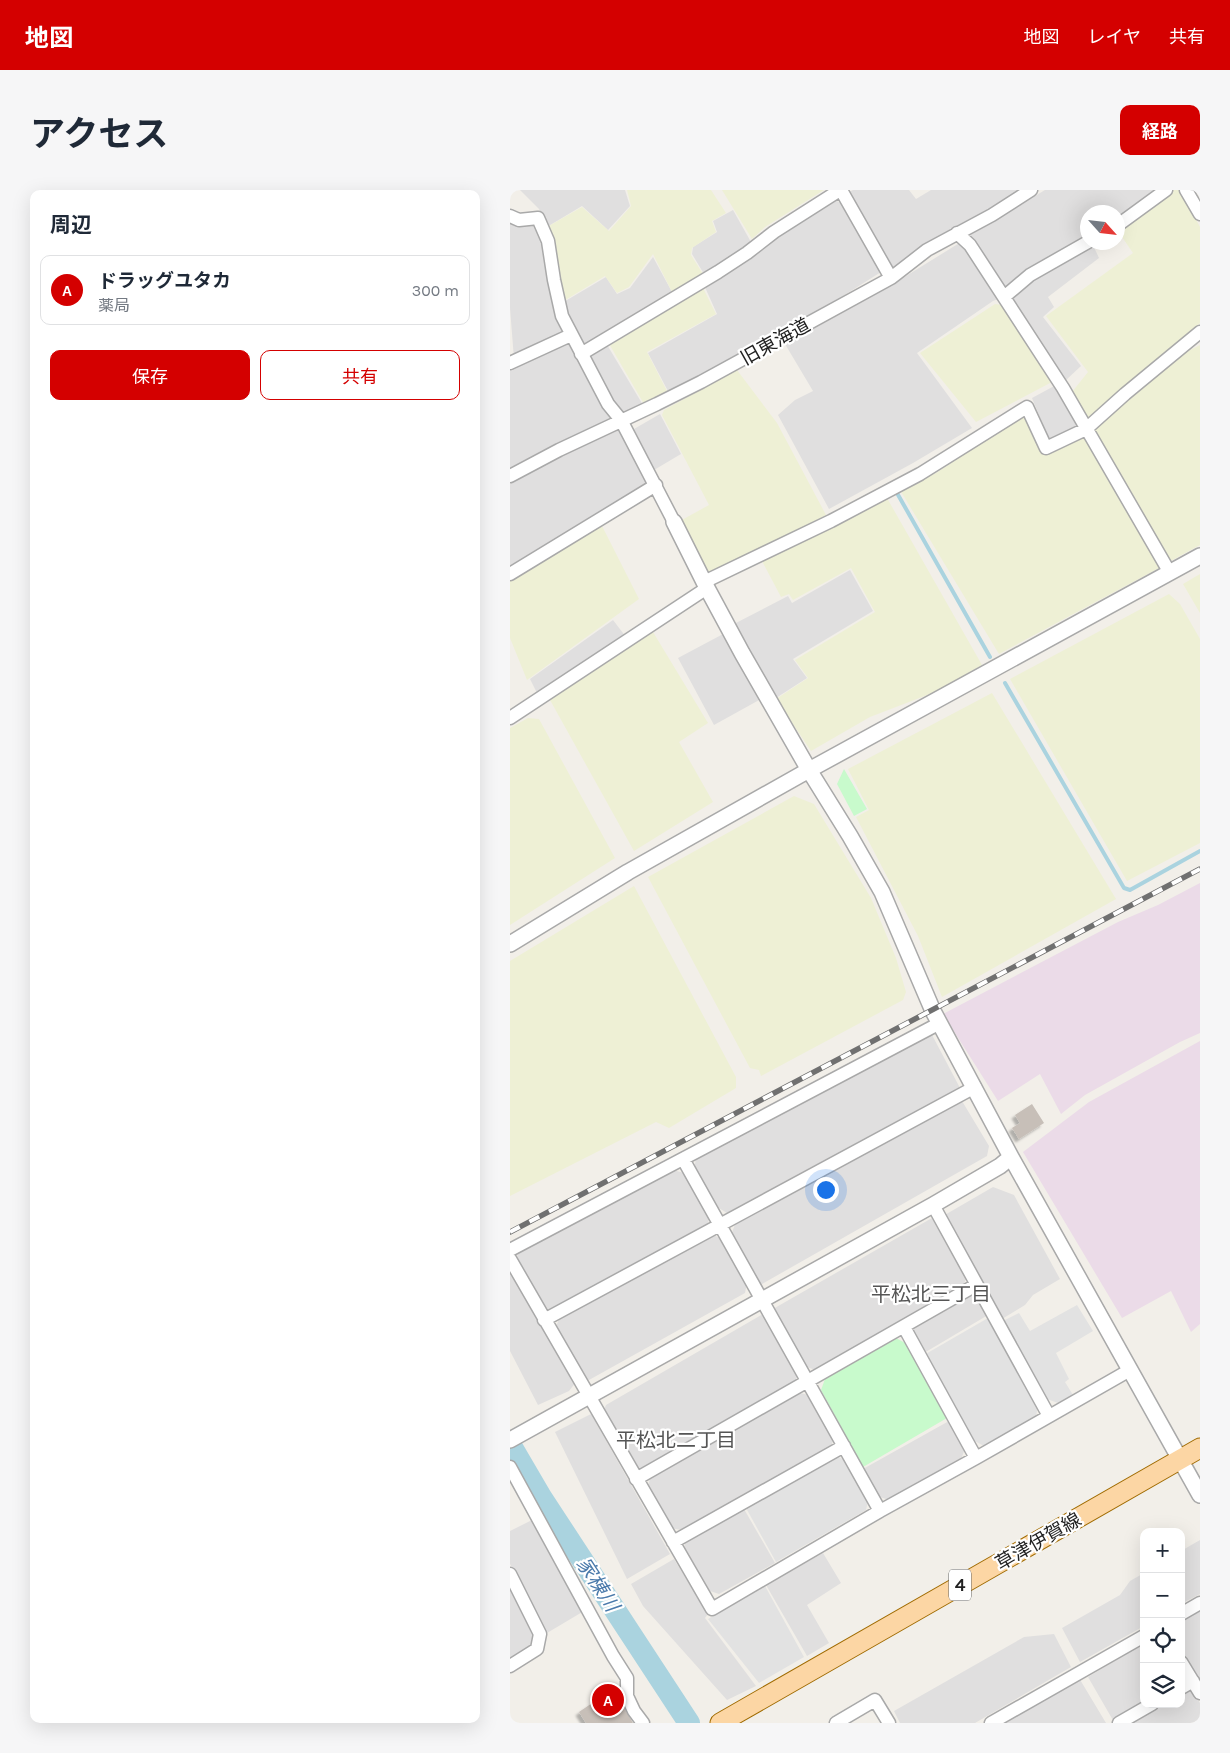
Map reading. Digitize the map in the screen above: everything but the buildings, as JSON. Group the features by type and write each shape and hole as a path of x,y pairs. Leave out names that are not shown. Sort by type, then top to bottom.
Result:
{"main road":[{"name":"草津伊賀線","path":"721,1723 1200,1448"}],"street":[{"path":"581,354 718,272 774,232 840,190 891,278"},
{"name":"旧東海道","path":"510,476 558,450 701,382 891,278 927,250 992,215 1031,190"},
{"path":"1125,220 1166,190"},
{"path":"1186,190 1200,214"},
{"path":"510,216 519,220 538,218 548,241 562,316 571,335 608,404 621,420 656,485 705,585 809,770 882,892 940,1023 1011,1157 1200,1496"},
{"path":"957,233 970,245 1063,388 1170,573"},
{"path":"1004,297 1030,276 1080,247"},
{"path":"510,718 705,585 920,474 1027,406 1046,448 1086,429 1200,332"},
{"path":"510,363 571,335"},
{"path":"510,574 656,485"},
{"path":"510,944 628,872 809,770 1200,556"},
{"path":"510,1250 940,1023"},
{"path":"544,1320 975,1087"},
{"path":"510,1440 932,1205 1000,1166 1011,1157"},
{"path":"683,1159 880,1511"},
{"path":"932,1205 1049,1416"},
{"path":"510,1259 712,1609 880,1511 1130,1370"},
{"path":"636,1479 976,1285"},
{"path":"904,1327 976,1458"},
{"path":"673,1542 844,1446"},
{"path":"510,1467 613,1656 627,1678 627,1696 642,1723"},
{"path":"510,1574 540,1634 537,1649 510,1666"},
{"path":"1185,1612 1200,1603"},
{"path":"991,1723 1140,1638"},
{"path":"1182,1663 1200,1693"},
{"path":"1185,1686 1193,1681"},
{"path":"836,1723 875,1700 889,1723"},
{"path":"1119,1723 1145,1708"}],"shaded area":[{"path":"520,190 625,190 630,206 608,230 582,206 547,227 539,209"},
{"path":"853,190 909,190 916,199 931,190 1019,190 891,269 847,193"},
{"path":"1045,190 1159,190 1125,214 1125,205 1080,205 1080,244 1005,294 967,237"},
{"path":"835,200 842,204 881,272 800,323 669,393 648,353 717,314 704,285 747,261 782,234"},
{"path":"733,210 751,242 704,274 692,254 693,247 717,232 713,221"},
{"path":"510,220 535,224 545,244 566,333 514,359 510,308"},
{"path":"961,242 998,299 917,353 972,428 829,509 778,415 795,400 813,391 785,344 898,281"},
{"path":"1081,250 1095,250 1099,258 1048,297 1054,307 1043,317 1081,366 1065,381 1007,296"},
{"path":"653,257 672,292 582,351 562,303 606,277 617,294 630,288"},
{"path":"568,340 610,418 510,471 510,369"},
{"path":"606,343 643,405 622,415 605,392 586,354"},
{"path":"1056,385 1079,425 1050,442 1032,398"},
{"path":"660,414 681,454 654,470 634,429"},
{"path":"620,425 649,484 510,571 510,484"},
{"path":"850,570 873,611 793,659 807,678 776,698 734,624 788,596 792,603"},
{"path":"613,620 626,637 538,695 530,679"},
{"path":"725,633 761,699 714,725 678,658"},
{"path":"1200,883 1200,1033 1180,1042 1085,1095 1061,1114 1040,1074 998,1101 943,1014 1118,922 1158,905"},
{"path":"931,1033 960,1088 727,1213 717,1207 694,1170 696,1158"},
{"path":"1200,1041 1200,1324 1191,1332 1171,1291 1122,1318 1023,1152 1089,1102"},
{"path":"962,1101 989,1146 987,1156 762,1284 757,1282 731,1235 736,1222"},
{"path":"673,1170 684,1173 710,1215 707,1227 553,1310 540,1307 516,1263 518,1252"},
{"path":"993,1187 1014,1195 1060,1279 1033,1295 1025,1305 1002,1319 943,1216"},
{"path":"932,1218 967,1275 963,1287 818,1371 807,1367 773,1309"},
{"path":"712,1234 723,1240 747,1282 745,1293 589,1380 585,1380 555,1329 560,1317"},
{"path":"510,1268 576,1382 569,1391 538,1405 510,1351"},
{"path":"969,1295 980,1299 988,1315 924,1353 912,1332 916,1323"},
{"path":"1077,1305 1093,1331 1056,1353 1069,1379 1065,1382 1073,1395 1058,1403 1047,1399 1003,1321 1019,1313 1030,1331"},
{"path":"763,1314 798,1372 796,1380 643,1469 637,1467 604,1410 606,1405"},
{"path":"988,1318 1038,1405 1036,1417 984,1446 973,1440 924,1355"},
{"path":"800,1393 813,1396 834,1436 831,1448 682,1530 670,1528 648,1488 650,1476"},
{"path":"591,1414 670,1554 627,1579 555,1432"},
{"path":"949,1421 965,1449 961,1459 889,1500 877,1496 863,1469"},
{"path":"836,1456 845,1460 868,1501 866,1510 776,1562 746,1508"},
{"path":"744,1509 775,1563 719,1594 710,1591 683,1551 686,1541"},
{"path":"534,1519 584,1611 547,1633 510,1564 510,1531"},
{"path":"1200,1540 1200,1594 1185,1602 1185,1573 1185,1549"},
{"path":"823,1553 841,1583 807,1605 829,1643 807,1656 766,1585"},
{"path":"674,1559 708,1614 705,1618 756,1686 727,1700 643,1606 631,1584"},
{"path":"1140,1575 1140,1628 1080,1662 1062,1628 1120,1595 1130,1581"},
{"path":"510,1581 536,1631 533,1646 510,1661"},
{"path":"765,1586 804,1657 759,1683 708,1619"},
{"path":"1200,1610 1200,1683 1185,1658 1185,1619"},
{"path":"1054,1634 1071,1667 975,1723 900,1723 894,1711 1024,1637"},
{"path":"1140,1645 1140,1706 1114,1722 1088,1677"},
{"path":"1079,1678 1106,1723 1002,1723"},
{"path":"1190,1687 1200,1703 1200,1723 1125,1723 1152,1708 1185,1708 1185,1690"}],"green space":[{"path":"627,190 711,190 726,213 712,221 716,232 692,248 691,255 703,274 672,292 653,254 629,287 617,293 605,276 562,302 547,227 582,207 609,231 631,206"},
{"path":"722,190 824,190 765,227 752,239"},
{"path":"1171,190 1180,190 1200,227 1200,323 1092,417 1084,417 1072,392 1088,372 1046,316 1133,253 1125,241 1125,226"},
{"path":"702,286 716,314 647,352 668,393 644,404 608,342"},
{"path":"995,304 1002,305 1052,382 976,422 920,353"},
{"path":"1200,345 1200,545 1169,562 1093,430 1186,352"},
{"path":"737,370 777,423 826,515 718,572 708,572 680,521 709,505 662,415 664,410"},
{"path":"1024,415 1043,455 1084,436 1161,567 999,654 900,490 936,473"},
{"path":"887,498 982,665 935,692 870,717 811,751 776,699 808,678 795,660 875,612 851,568 793,600 789,594 781,597 762,561 844,522"},
{"path":"600,522 639,599 527,680 510,638 510,579"},
{"path":"1200,574 1200,613 1183,584"},
{"path":"1169,594 1180,604 1200,639 1200,843 1127,881 1010,679"},
{"path":"653,632 708,723 679,742 713,802 634,851 550,700"},
{"path":"992,693 1116,899 942,997 918,936 856,817 869,810 848,769"},
{"path":"528,718 539,719 615,858 510,925 510,728"},
{"path":"844,769 867,809 854,816 837,784"},
{"path":"794,796 814,804 871,898 896,958 906,992 903,1000 761,1076 759,1070 750,1068 648,877"},
{"path":"634,886 736,1077 736,1088 669,1128 656,1122 510,1196 510,961"},
{"path":"896,1338 907,1344 947,1418 863,1467 821,1390 825,1379"}],"waterway":[{"path":"897,493 990,657"},
{"path":"1005,683 1124,888 1130,890 1200,851"},
{"name":"家棟川","path":"510,1444 541,1497 689,1723"}],"railway":[{"path":"510,1232 1200,869"}],"place":[{"name":"ドラッグユタカ","path":"608,1700"}],"district":[{"name":"平松北三丁目","path":"931,1294"},
{"name":"平松北二丁目","path":"676,1440"}]}
